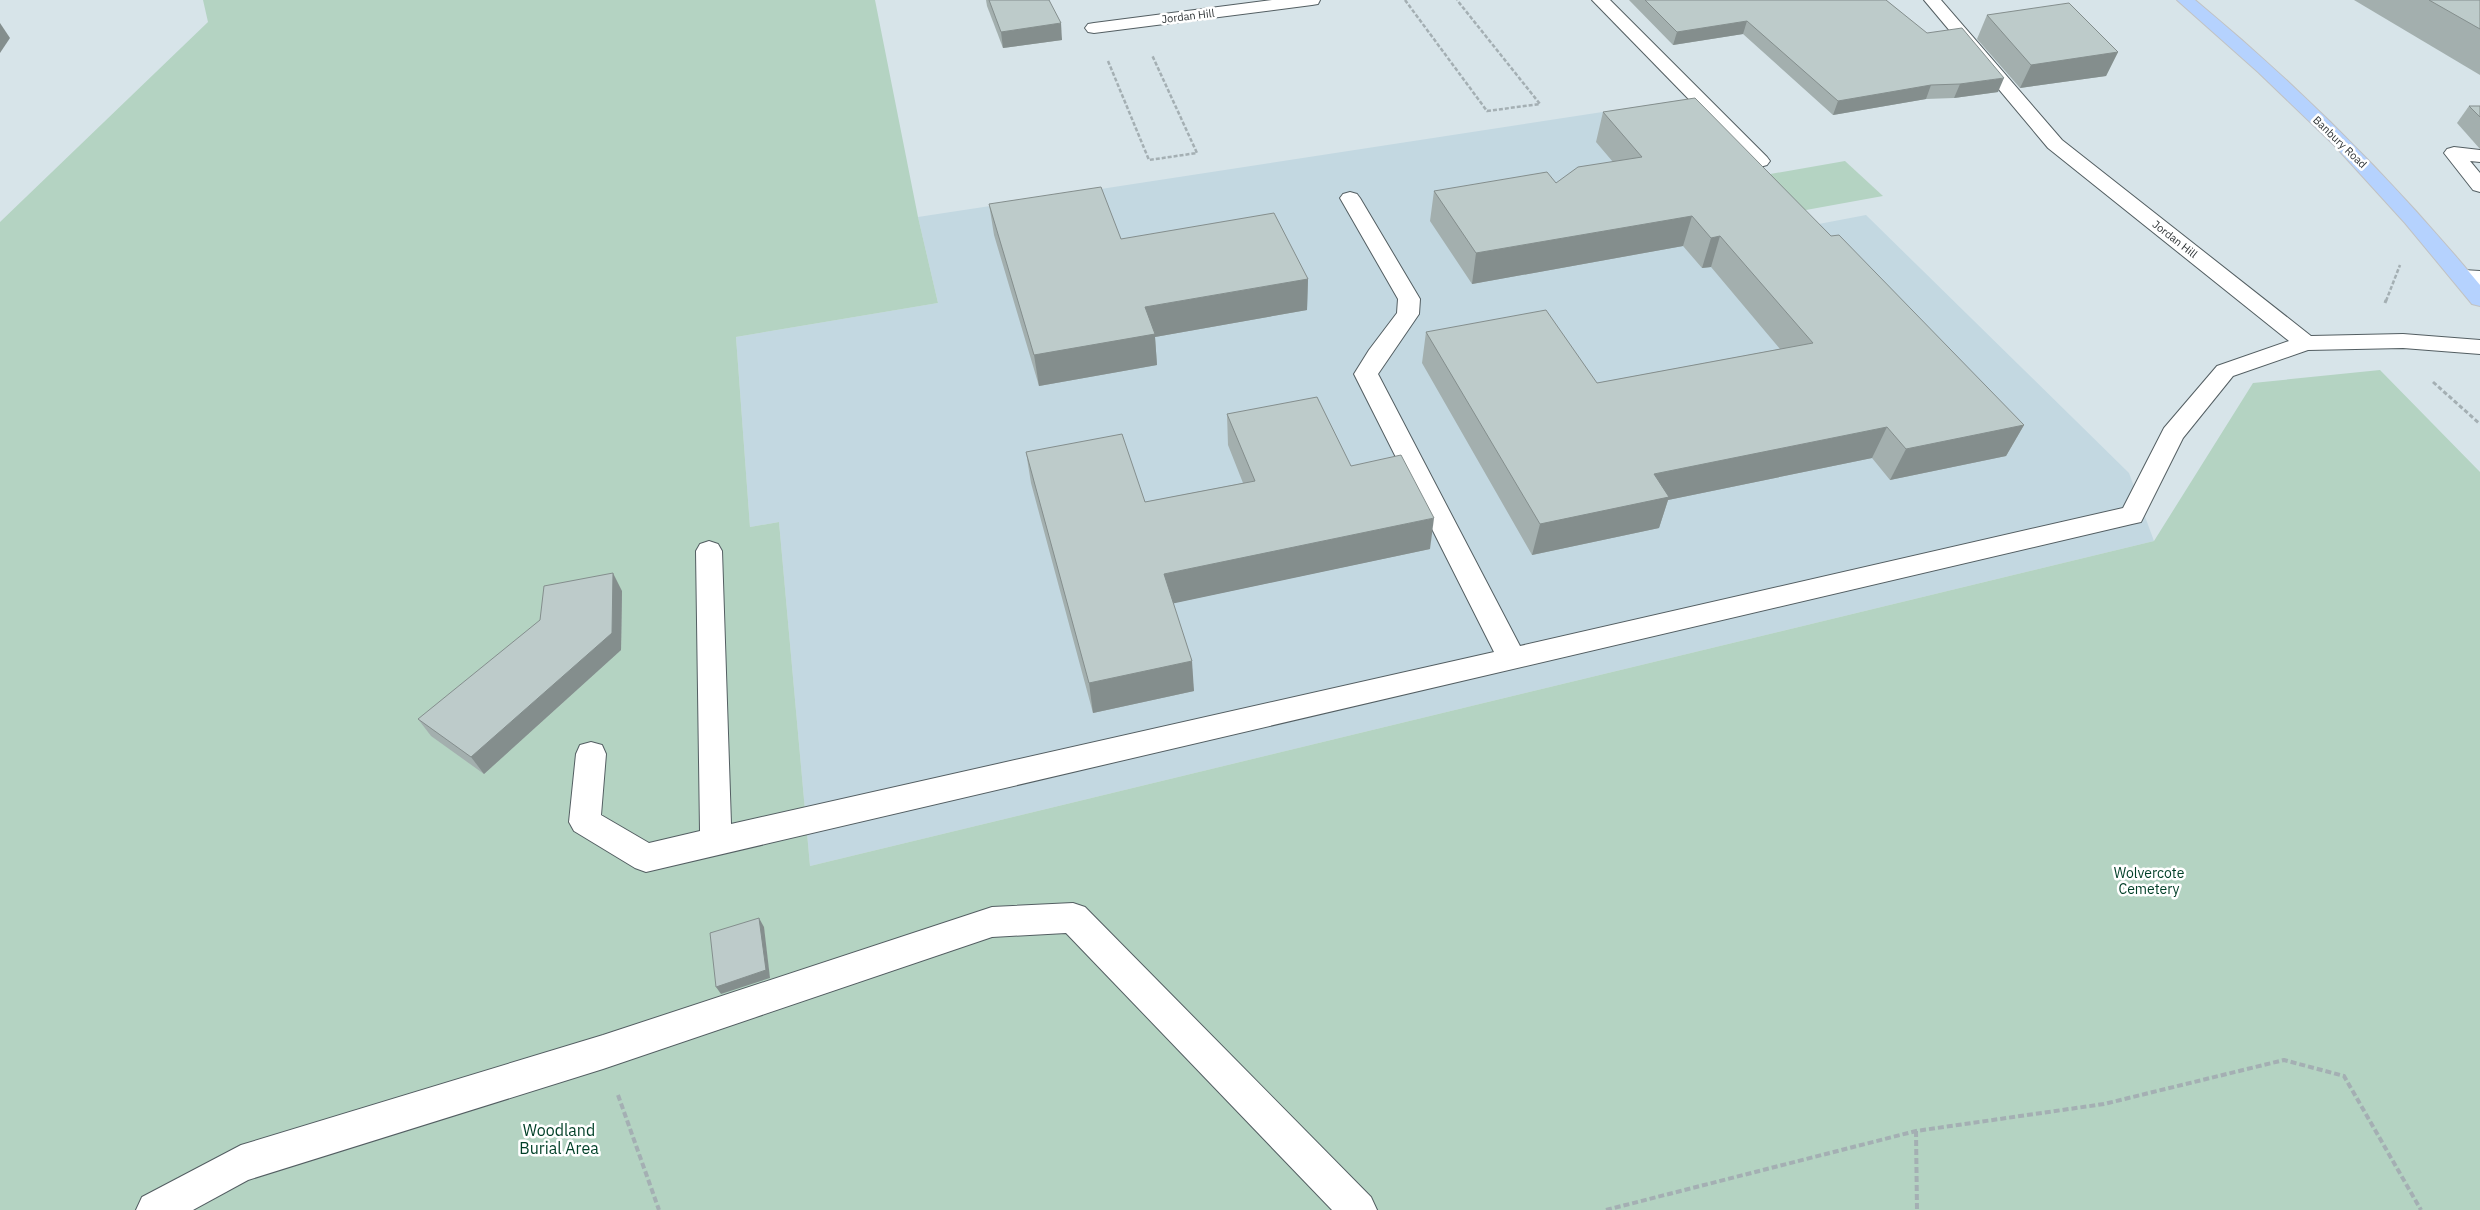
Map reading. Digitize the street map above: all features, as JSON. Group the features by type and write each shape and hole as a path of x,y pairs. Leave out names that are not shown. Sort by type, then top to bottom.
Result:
{"main road":[{"name":"Banbury Road","path":"2185,0 2241,46 2369,170 2472,278 2480,299"}],"street":[{"name":"Jordan Hill","path":"1094,28 1312,0"},
{"path":"1600,0 1760,161"},
{"name":"Jordan Hill","path":"1932,0 2055,144 2306,343"},
{"path":"2480,156 2454,153 2480,186"},
{"path":"1350,198 1409,299 1408,314 1377,355 1366,374 1512,659"},
{"path":"591,754 585,822 646,858 2132,515 2173,434 2225,371 2306,343 2403,341 2480,347"},
{"path":"709,550 716,841"},
{"path":"154,1210 241,1164 603,1052 992,922 1073,918 1358,1210"}],"path":[{"path":"1405,0 1487,112 1540,104 1457,0"},
{"path":"1094,28 1148,160 1197,153 1137,23"},
{"path":"2426,376 2480,424"},
{"path":"603,1052 660,1210"},
{"path":"1606,1210 1916,1131 2104,1104 2284,1060 2344,1076 2421,1210"},
{"path":"1916,1131 1917,1210"}],"shaded area":[{"path":"1681,100 1803,227 1866,215 2129,473 2154,541 810,866 779,522 750,527 736,337 938,303 918,217"}],"green space":[{"path":"203,0 875,0 918,217 938,303 736,337 750,527 779,522 810,866 2154,541 2253,383 2380,370 2480,472 2480,1210 0,1210 0,222 208,22"},
{"path":"1845,161 1883,196 1795,212 1759,176"}],"building":[{"path":"989,0 1049,0 1061,23 1001,32"},
{"path":"1645,0 1886,0 1927,33 1962,28 2004,78 1960,84 1931,85 1838,101 1747,21 1677,32"},
{"path":"2429,0 2480,0 2480,29"},
{"path":"2069,3 2118,52 2031,65 1987,15"},
{"path":"1695,98 1831,236 1839,235 2024,425 1906,449 1887,427 1654,474 1669,497 1540,524 1426,332 1546,310 1597,383 1813,343 1720,236 1711,238 1692,216 1476,253 1434,191 1547,172 1556,183 1578,167 1642,157 1603,112"},
{"path":"2469,106 2480,106 2480,117"},
{"path":"1101,187 1121,239 1274,213 1308,279 1145,307 1155,334 1034,355 989,204"},
{"path":"1317,397 1351,466 1401,455 1434,518 1164,574 1192,661 1089,683 1026,452 1122,434 1145,502 1255,481 1227,414"},
{"path":"613,573 612,633 471,757 418,719 540,620 544,586"},
{"path":"759,918 766,970 716,987 710,933"}],"park label":[{"name":"Wolvercote Cemetery","path":"2149,882"},
{"name":"Woodland Burial Area","path":"559,1139"}]}
